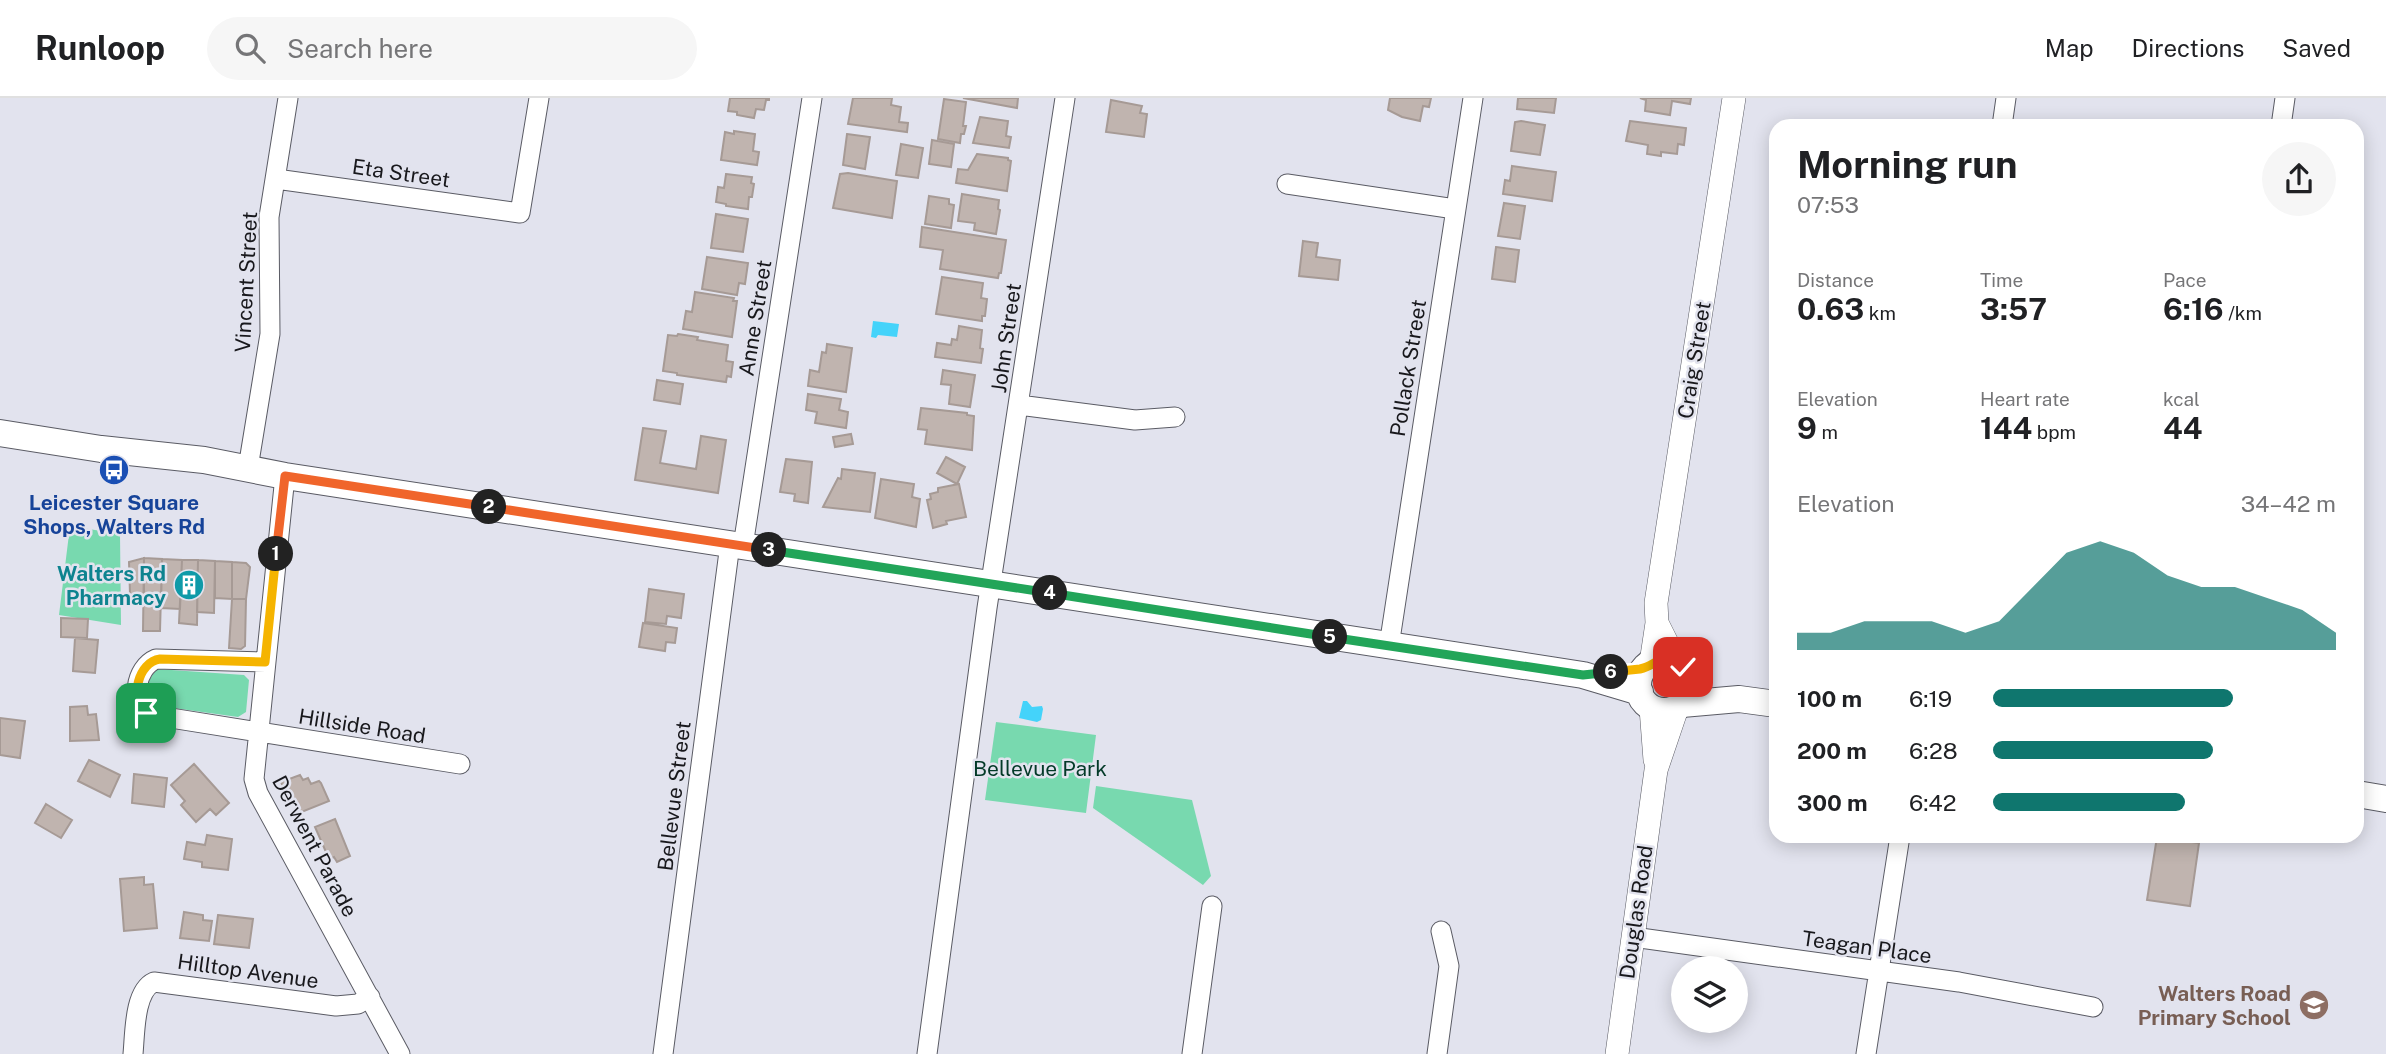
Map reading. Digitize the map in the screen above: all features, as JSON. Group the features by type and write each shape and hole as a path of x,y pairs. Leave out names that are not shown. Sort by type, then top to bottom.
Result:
{"main road":[{"path":"0,433 248,468 285,476 1769,703"},
{"path":"2364,795 2386,799"}],"street":[{"name":"Vincent Street","path":"248,468 270,334 269,230 288,98"},
{"name":"Eta Street","path":"276,179 520,213 539,98"},
{"name":"Anne Street","path":"737,545 812,98"},
{"name":"John Street","path":"991,583 1065,98"},
{"name":"Pollack Street","path":"1389,646 1472,98"},
{"name":"Craig Street","path":"1664,685 1656,603 1734,98"},
{"path":"2003,119 2006,98"},
{"path":"2282,119 2285,98"},
{"path":"1287,184 1455,209"},
{"path":"1019,405 1135,421 1175,417"},
{"name":"Derwent Parade","path":"285,476 254,773 258,793 400,1054"},
{"name":"Bellevue Street","path":"663,1054 737,545"},
{"path":"927,1054 991,583"},
{"name":"Hillside Road","path":"265,662 156,659 144,667 137,695 141,708 152,715 460,764"},
{"name":"Douglas Road","path":"1617,1054 1656,770 1664,685"},
{"path":"1866,1054 1899,843"},
{"path":"1192,1054 1212,906"},
{"path":"1437,1054 1449,966 1441,931"},
{"name":"Teagan Place","path":"1633,937 1959,982 2093,1007"},
{"name":"Hilltop Avenue","path":"133,1054 140,998 146,986 154,982 336,1006 358,1004 370,997"}],"green space":[{"path":"70,526 120,534 121,625 59,615"},
{"path":"157,669 244,675 249,680 246,712 238,717 152,705 146,695 150,678"},
{"name":"Bellevue Park","path":"996,722 1096,735 1086,813 985,800"},
{"path":"1096,786 1192,800 1211,876 1203,885 1093,808"}],"water":[{"path":"873,321 899,324 897,337 871,337"},
{"path":"1023,701 1027,701 1032,707 1042,706 1041,720 1037,722 1019,718"}],"building":[{"path":"730,98 769,100 766,100 764,110 756,109 754,118 728,111"},
{"path":"853,98 892,98 891,105 901,107 899,122 908,123 907,132 848,124"},
{"path":"963,98 1018,98 1017,108"},
{"path":"1390,98 1431,98 1429,107 1423,106 1420,121 1388,110"},
{"path":"1518,98 1556,98 1554,113 1517,109"},
{"path":"1640,98 1691,98 1690,104 1672,101 1670,115 1645,111 1646,100"},
{"path":"944,99 966,102 963,126 966,126 960,143 938,139"},
{"path":"1111,100 1142,106 1140,113 1147,114 1144,137 1106,132"},
{"path":"980,117 1008,121 1006,136 1011,137 1009,148 973,143"},
{"path":"1630,121 1686,128 1684,145 1678,144 1677,154 1647,154 1648,145 1626,141"},
{"path":"1515,122 1545,125 1540,155 1511,151"},
{"path":"734,131 755,134 753,151 759,152 757,165 721,160 725,132 734,134"},
{"path":"847,134 870,137 865,169 843,165"},
{"path":"932,140 954,144 951,167 929,164"},
{"path":"901,144 923,148 918,178 896,175"},
{"path":"977,154 1008,158 1011,161 1007,191 956,183 958,169 968,170"},
{"path":"1512,166 1556,172 1552,201 1503,194 1505,180 1510,181"},
{"path":"726,174 752,177 751,183 754,184 748,209 716,202 718,187 724,188"},
{"path":"840,174 897,181 892,218 833,208"},
{"path":"962,194 999,200 996,234 974,230 975,223 958,221"},
{"path":"929,196 949,199 949,204 954,205 951,228 925,224"},
{"path":"1504,203 1525,206 1520,239 1498,236"},
{"path":"716,214 748,219 743,252 711,248"},
{"path":"922,227 1006,240 998,278 940,269 943,250 920,247"},
{"path":"1303,241 1318,243 1316,257 1340,260 1338,280 1299,276"},
{"path":"1496,247 1519,250 1515,282 1492,279"},
{"path":"707,257 748,263 745,284 739,283 737,295 702,289"},
{"path":"942,277 983,283 981,298 987,299 982,321 936,314"},
{"path":"695,292 734,298 733,301 737,301 732,337 683,329 686,311 692,312"},
{"path":"959,326 982,330 981,363 935,357 937,343 951,345 952,339 957,340"},
{"path":"678,334 728,345 726,361 733,362 731,377 727,376 726,382 663,371 668,335"},
{"path":"827,344 852,348 846,392 808,386 810,370 819,372 822,352 826,353"},
{"path":"943,370 975,375 970,407 949,404 951,385 941,384"},
{"path":"657,380 683,384 680,404 654,400"},
{"path":"808,394 841,399 839,410 848,412 846,428 815,423 817,412 806,410"},
{"path":"921,408 974,416 972,450 925,444 927,430 918,429"},
{"path":"643,428 666,431 660,463 696,469 701,436 726,440 718,493 635,480"},
{"path":"851,434 853,444 835,447 833,437"},
{"path":"946,457 965,467 957,484 937,473"},
{"path":"786,459 812,462 808,503 794,501 795,494 780,492"},
{"path":"842,469 875,473 870,512 823,507 838,478 841,479"},
{"path":"881,479 914,484 912,497 920,499 916,527 875,518"},
{"path":"959,484 966,517 946,521 947,524 933,528 927,500 931,499 930,494 938,492 938,488"},
{"path":"144,558 162,559 160,631 143,631"},
{"path":"144,558 144,596 130,594 129,562"},
{"path":"162,559 182,560 180,609 161,608"},
{"name":"Walters Rd Pharmacy","path":"182,560 198,560 197,625 179,623"},
{"path":"198,560 215,561 214,613 197,612"},
{"path":"215,561 232,562 232,599 215,598"},
{"path":"232,562 246,563 250,567 246,599 232,599"},
{"path":"649,589 684,594 681,618 667,616 666,624 645,622"},
{"path":"232,599 246,599 245,646 241,649 229,648"},
{"path":"61,618 88,619 87,638 61,637"},
{"path":"643,623 677,628 675,643 666,642 665,651 639,647"},
{"path":"75,638 98,640 95,673 73,671"},
{"path":"87,706 88,715 96,714 99,740 70,741 70,707"},
{"path":"0,718 25,721 20,758 0,755"},
{"path":"89,760 120,775 110,797 78,781"},
{"path":"194,764 229,803 216,815 210,809 196,822 181,805 185,801 171,785"},
{"path":"134,774 167,778 164,807 132,803"},
{"path":"300,775 303,780 308,778 311,784 319,781 329,801 299,813 281,782"},
{"path":"46,804 72,820 61,838 35,823"},
{"path":"335,819 350,856 337,862 334,857 329,859 315,827"},
{"path":"207,835 232,839 228,870 202,867 202,862 184,859 187,842 205,845"},
{"path":"2156,843 2199,843 2190,906 2147,900"},
{"path":"144,877 144,885 153,884 157,928 124,931 120,879"},
{"path":"184,912 203,915 203,920 212,921 209,941 180,938"},
{"path":"218,915 253,919 249,948 214,944"}],"place":[{"name":"Leicester Square Shops, Walters Rd","path":"114,470"},
{"name":"Walters Rd Pharmacy","path":"189,585"},
{"name":"Walters Road Primary School","path":"2314,1005"}],"route":[{"path":"146,713 138,703 141,673 144,667 156,659 265,662 285,476 1583,675 1645,668 1664,659 1683,667"}]}
